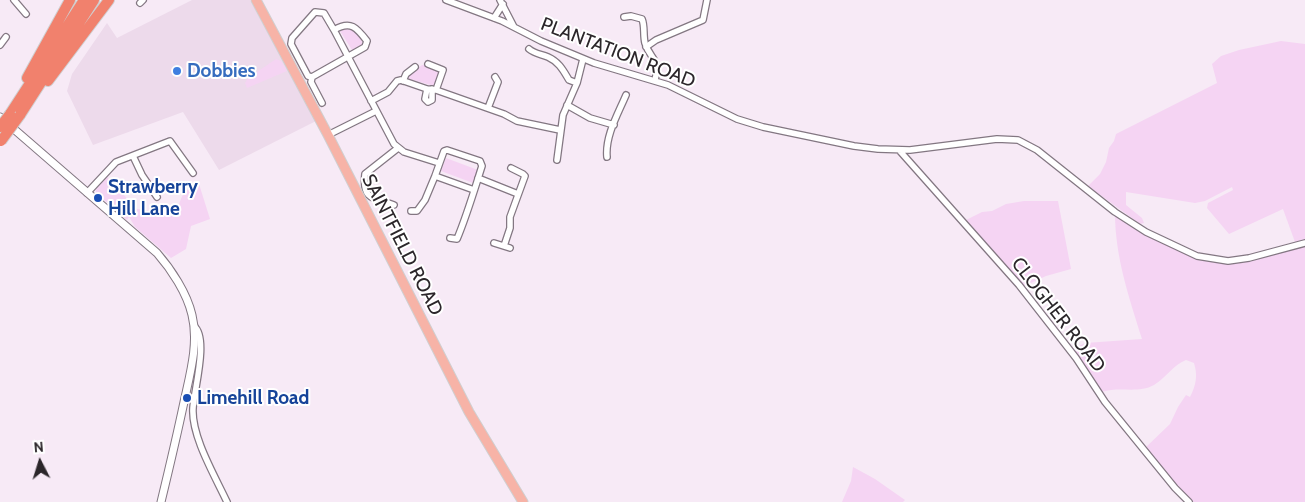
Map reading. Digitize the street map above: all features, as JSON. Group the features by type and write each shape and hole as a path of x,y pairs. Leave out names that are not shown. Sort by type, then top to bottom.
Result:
{"highway":[{"path":"0,142 31,70 70,0"},
{"path":"14,112 84,0"},
{"path":"14,112 94,0"},
{"path":"0,127 60,68 109,0"}],"main road":[{"name":"SAINTFIELD ROAD","path":"257,0 469,412 523,502"}],"street":[{"path":"14,0 26,14"},
{"name":"PLANTATION ROAD","path":"446,0 494,18 583,59 655,80 737,119 763,127 854,146 899,150 997,139 1018,140 1037,150 1115,212 1138,227 1197,256 1228,261 1249,258 1305,243"},
{"path":"646,46 703,20 707,0"},
{"path":"494,18 502,2"},
{"path":"502,2 514,27"},
{"path":"312,77 308,76 291,44 292,38 315,12 324,13 349,56 394,144 404,152 439,163"},
{"path":"624,16 642,19 646,46 657,64 655,80"},
{"path":"312,77 365,47 367,42 358,30 349,25 343,25 334,30"},
{"path":"0,45 6,37"},
{"path":"529,49 534,53 547,56 560,64 569,80 577,83"},
{"path":"557,160 555,151 560,130 567,105 577,83 583,59"},
{"path":"428,64 443,70 432,89"},
{"path":"403,81 406,74 415,67"},
{"path":"312,77 311,82 322,103"},
{"path":"488,108 498,80"},
{"path":"371,101 388,92 398,81 403,81 488,108 523,122 560,130"},
{"path":"608,157 606,148 609,137 626,95"},
{"path":"567,105 590,118 614,125"},
{"path":"328,135 376,111"},
{"path":"14,112 87,193 162,259 192,314 194,349 161,502"},
{"path":"87,193 116,162 170,141 193,174"},
{"path":"394,205 369,197 365,192 362,172 398,148"},
{"path":"416,213 425,200 439,163 447,150 480,161 482,166 468,211 456,240"},
{"name":"CLOGHER ROAD","path":"899,150 1019,285 1076,358 1105,402 1175,488 1189,502"},
{"path":"133,156 142,175 157,197"},
{"path":"494,243 507,247 510,217 525,176 511,168"},
{"path":"435,176 474,190"},
{"path":"478,178 518,194"},
{"path":"140,190 148,184"},
{"path":"194,326 198,330 200,347 193,410 194,427 227,502"}],"shaded area":[{"name":"Dobbies","path":"192,0 250,0 316,121 219,170 183,112 93,145 67,91 72,74 107,23 117,38"},
{"path":"346,27 360,36 362,45 352,50 340,31"},
{"path":"1281,41 1305,44 1305,240 1295,242 1283,209 1229,234 1207,208 1208,203 1233,190 1232,187 1205,201 1195,203 1126,192 1126,205 1142,218 1144,223 1140,224 1088,186 1100,174 1116,134 1217,83 1212,64 1221,56"},
{"path":"276,59 281,61 287,71 247,88 245,83 248,78"},
{"path":"422,65 439,71 434,86 406,78"},
{"path":"446,158 478,170 473,183 441,171"},
{"path":"107,177 137,209 177,213 183,195 189,189 199,184 210,219 191,226 186,249 171,258 135,227 129,217 127,220 96,193 96,189"},
{"path":"1024,201 1058,201 1071,269 1046,276 1024,286 966,220 1006,204"},
{"path":"1115,213 1170,246 1200,259 1215,263 1230,264 1248,261 1305,245 1305,502 1194,502 1178,487 1145,448 1170,424 1186,395 1190,397 1196,380 1194,363 1186,360 1181,362 1148,388 1102,392 1073,349 1085,343 1142,339 1120,261"},
{"path":"853,467 875,479 905,500 903,502 842,502 851,481"}],"place":[{"name":"Dobbies","path":"177,71"},
{"name":"Strawberry Hill Lane","path":"98,198"},
{"name":"Limehill Road","path":"187,398"}]}
